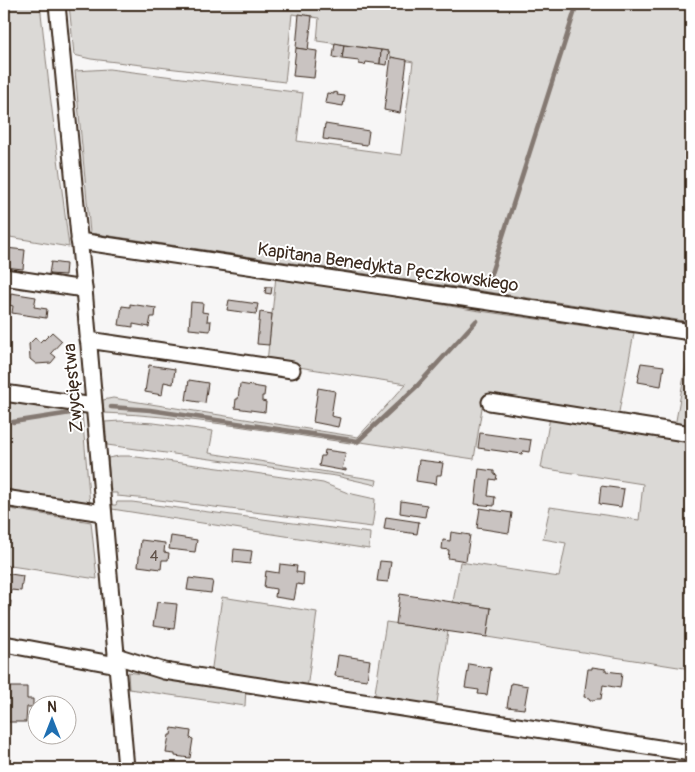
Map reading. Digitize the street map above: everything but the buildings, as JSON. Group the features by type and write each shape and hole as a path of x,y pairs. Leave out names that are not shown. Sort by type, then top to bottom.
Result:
{"street":[{"name":"Zwycięstwa","path":"56,4 84,289 126,768"},
{"name":"Kapitana Benedykta Pęczkowskiego","path":"79,241 691,332"},
{"path":"4,277 84,289"},
{"path":"88,340 292,370"},
{"path":"4,393 94,406"},
{"path":"490,402 691,434"},
{"path":"4,498 103,513"},
{"path":"10,646 116,660 164,672 691,753"}],"shaded area":[{"path":"4,4 40,4 69,247 4,236"},
{"path":"69,4 392,4 425,9 427,4 691,4 691,322 90,233 75,71 109,69 303,93 297,141 401,155 413,62 391,57 389,51 317,41 319,18 292,14 285,82 91,59 74,55"},
{"path":"276,276 473,310 634,333 618,417 484,395 474,459 168,417 104,413 103,400 113,398 358,437 406,384 267,362"},
{"path":"691,343 691,428 675,426"},
{"path":"4,401 82,412 90,506 4,493"},
{"path":"550,417 691,440 691,669 487,637 491,608 453,602 460,562 559,577 566,543 543,539 550,507 639,520 643,484 541,468"},
{"path":"105,422 154,423 213,431 209,453 377,480 376,485 336,476 107,445"},
{"path":"119,456 323,483 348,493 375,499 372,527 117,496 117,493 111,493 108,458"},
{"path":"117,502 132,502 370,533 369,549 112,509 112,505 116,505"},
{"path":"4,508 91,522 97,579 4,565"},
{"path":"222,597 317,612 307,689 211,674"},
{"path":"386,622 448,631 436,709 374,699"},
{"path":"128,672 246,688 245,706 129,689"}],"waterway":[{"path":"487,286 577,4"},
{"path":"111,407 150,410 358,441 417,386 476,321"},
{"path":"13,422 77,412"}]}
